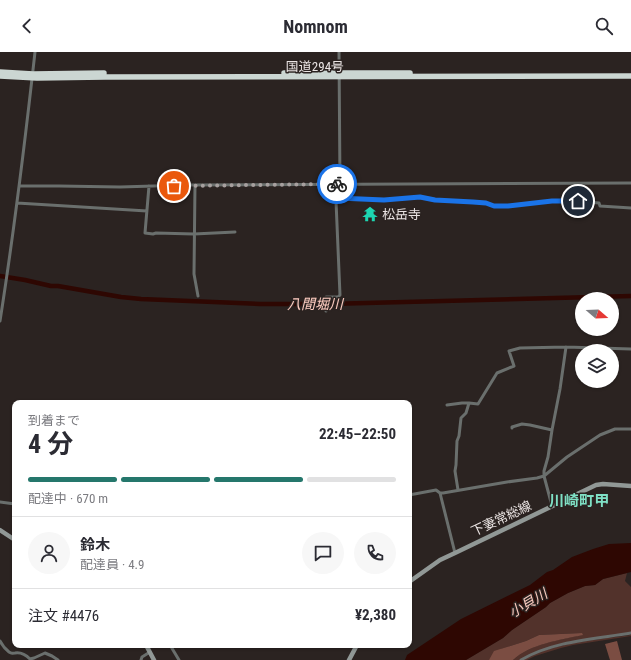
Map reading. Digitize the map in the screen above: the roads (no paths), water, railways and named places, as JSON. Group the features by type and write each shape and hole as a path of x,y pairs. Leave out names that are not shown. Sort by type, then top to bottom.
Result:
{"highway":[{"name":"国道294号","path":"0,72 32,76"},
{"name":"国道294号","path":"0,76 631,73"},
{"name":"国道294号","path":"339,75 631,76"}],"main road":[{"name":"下妻常総線","path":"412,580 440,560 455,552 596,485 631,486"},
{"path":"0,530 12,538"},
{"path":"148,648 154,660"},
{"path":"349,660 355,648"}],"street":[{"path":"0,321 18,203 35,52"},
{"path":"326,311 326,297 338,297 340,295 336,201 338,198 338,188 340,184 339,52"},
{"path":"20,186 120,187 195,185 631,183"},
{"path":"195,185 194,274 198,296"},
{"path":"149,186 145,233 194,234 235,232"},
{"path":"338,198 384,200 420,197 435,200 480,203 494,206 568,200 599,203 600,206 631,208"},
{"path":"18,203 147,211"},
{"path":"447,406 469,403 478,404 497,373 514,366 509,351 520,348 566,347 631,349"},
{"path":"552,506 544,471 548,457 566,347"},
{"path":"458,490 455,471 457,441 461,418 466,413 469,403"},
{"path":"512,428 522,424 552,430"},
{"path":"412,494 436,490 440,492 458,490 544,476 567,457 600,434 615,429 631,429"},
{"path":"440,492 455,552"},
{"path":"0,502 12,504"},
{"path":"521,660 536,652 557,646 631,633"},
{"path":"0,641 8,651 12,653 22,653 29,659 45,653 58,660"},
{"path":"172,648 179,660"},
{"path":"141,660 150,652"}],"water":[{"name":"小貝川","path":"631,543 631,572 603,579 595,585 585,586 568,593 550,603 503,638 466,660 405,660 407,655 461,619 530,585 547,572 553,570 572,557 609,544"}],"waterway":[{"name":"八間堀川","path":"0,276 121,297 260,304 328,304 631,296"}],"place":[{"name":"松岳寺","path":"370,214"}],"district":[{"name":"川崎町甲","path":"579,501"}]}
